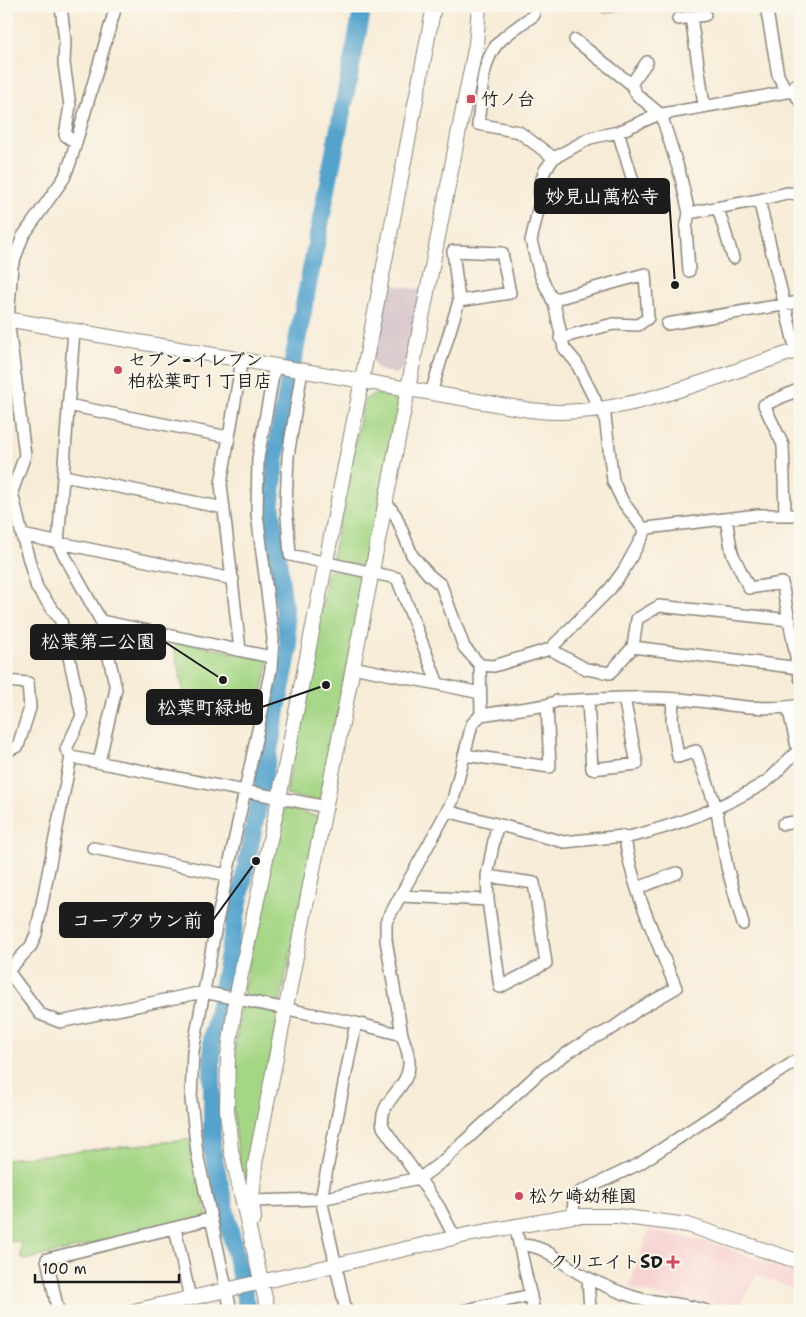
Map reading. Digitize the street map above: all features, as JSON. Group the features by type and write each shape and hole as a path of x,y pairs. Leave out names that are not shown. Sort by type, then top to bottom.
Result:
{"street":[{"path":"61,6 65,41 64,63 70,106 65,135 76,143"},
{"path":"116,6 64,178 23,236 10,262 7,319 24,455 9,493 37,588 62,621 82,716 66,749 71,757 36,934 31,946 7,972 40,1014 60,1022 206,992 356,1023 402,1035"},
{"path":"268,1311 255,1283 230,1142 227,1091 232,997 326,563 434,6"},
{"path":"255,1283 252,1201 256,1164 327,807 352,667 477,40 479,6"},
{"path":"766,6 778,74 795,92"},
{"path":"678,19 705,14"},
{"path":"534,15 501,40 492,52 487,62 478,124 519,132 554,158"},
{"path":"691,17 704,105"},
{"path":"575,40 631,84 637,95 661,114 680,174 689,213 686,228 689,271"},
{"path":"631,84 646,62"},
{"path":"645,532 624,502 613,481 601,410 580,370 564,348 552,300 541,277 531,241 539,206 540,185 545,170 554,158 590,138 618,132 661,114 704,105 795,92"},
{"path":"618,132 638,197"},
{"path":"689,213 787,193 800,194"},
{"path":"7,319 545,412 601,410 702,382 798,350 759,200"},
{"path":"718,208 733,258"},
{"path":"431,393 459,301 453,251 502,253 510,293 459,301"},
{"path":"552,300 645,274 648,318 638,325 613,324 560,338"},
{"path":"667,324 800,302"},
{"path":"74,330 58,544 101,621 116,689 99,762"},
{"path":"240,650 220,484 242,360"},
{"path":"231,1311 229,1289 210,1219 197,1153 191,1099 193,1051 206,992 227,875 248,791 271,669 273,638 257,514 258,458 278,366"},
{"path":"300,369 288,456 286,504 290,555 396,578 438,684"},
{"path":"785,514 783,445 764,405 800,389"},
{"path":"68,405 228,437"},
{"path":"64,476 224,508"},
{"path":"385,501 396,516 412,555 429,575 441,585 464,647 480,665 481,715"},
{"path":"480,665 494,666 550,649 610,589 624,570 647,528 726,519 785,514 800,515"},
{"path":"632,647 799,673 782,583 749,588 732,553 726,519"},
{"path":"22,535 232,579"},
{"path":"550,649 586,669 610,673 632,647 637,619 660,606 790,620"},
{"path":"101,621 271,657"},
{"path":"352,667 480,693"},
{"path":"6,681 28,684 30,708 18,746 6,751"},
{"path":"588,700 592,769 637,764 624,698"},
{"path":"447,811 564,842 610,836 623,836 626,838 676,826 764,783 786,759 799,750 794,706 766,708 672,699 624,698 557,701 547,705 481,715 472,724 453,800 386,922 386,940 409,1066 405,1079 380,1117 383,1128 439,1207 455,1238"},
{"path":"672,699 672,720 678,757 696,751 716,807 727,867 743,924"},
{"path":"464,755 550,767 547,705"},
{"path":"71,757 327,807"},
{"path":"783,824 800,821"},
{"path":"488,876 534,883 546,963 500,987 488,900 488,876 497,824"},
{"path":"252,1201 321,1199 419,1178 443,1161 540,1072 576,1047 613,1028 639,1009 676,988 650,926 638,888 626,838"},
{"path":"93,848 227,875"},
{"path":"638,888 678,873"},
{"path":"400,896 488,900"},
{"path":"346,1311 321,1199 356,1023"},
{"path":"573,1216 574,1198 580,1192 639,1164 800,1058"},
{"path":"134,1311 455,1238 516,1225 573,1216 617,1216 688,1226 800,1262"},
{"path":"58,1311 47,1259 210,1219"},
{"path":"516,1225 534,1311"},
{"path":"175,1228 190,1298"},
{"path":"520,1245 532,1245 545,1250 588,1278 644,1300 690,1305 707,1311"},
{"path":"588,1278 590,1311"},
{"path":"462,1311 530,1295"}],"shaded area":[{"path":"385,284 423,290 407,365 396,374 378,370 371,359"},
{"path":"649,1230 711,1243 800,1274 800,1291 757,1275 737,1311 726,1311 711,1305 647,1293 629,1287"}],"green space":[{"path":"592,6 638,6 606,13"},
{"path":"373,394 394,397 401,407 366,567 334,561 332,557 364,400"},
{"path":"332,570 364,576 366,580 320,801 286,795 328,572"},
{"path":"176,641 269,660 257,717 185,699 173,644"},
{"path":"284,808 320,817 280,1003 245,995 243,992 280,809"},
{"path":"243,1005 278,1012 248,1192 243,1193 231,1091 240,1007"},
{"path":"193,1139 207,1218 24,1260 21,1257 21,1242 6,1240 6,1159"}],"waterway":[{"path":"248,1311 212,1149 212,1039 289,649 271,502 279,432 363,6"}],"place":[{"name":"竹ノ台","path":"471,99"},
{"name":"妙見山萬松寺","path":"675,285"},
{"name":"セブン-イレブン 柏松葉町１丁目店","path":"118,370"},
{"name":"松葉第二公園","path":"223,680"},
{"name":"松葉町緑地","path":"326,685"},
{"name":"コープタウン前","path":"256,861"},
{"name":"松ケ崎幼稚園","path":"519,1196"},
{"name":"クリエイトSD","path":"673,1262"}]}
